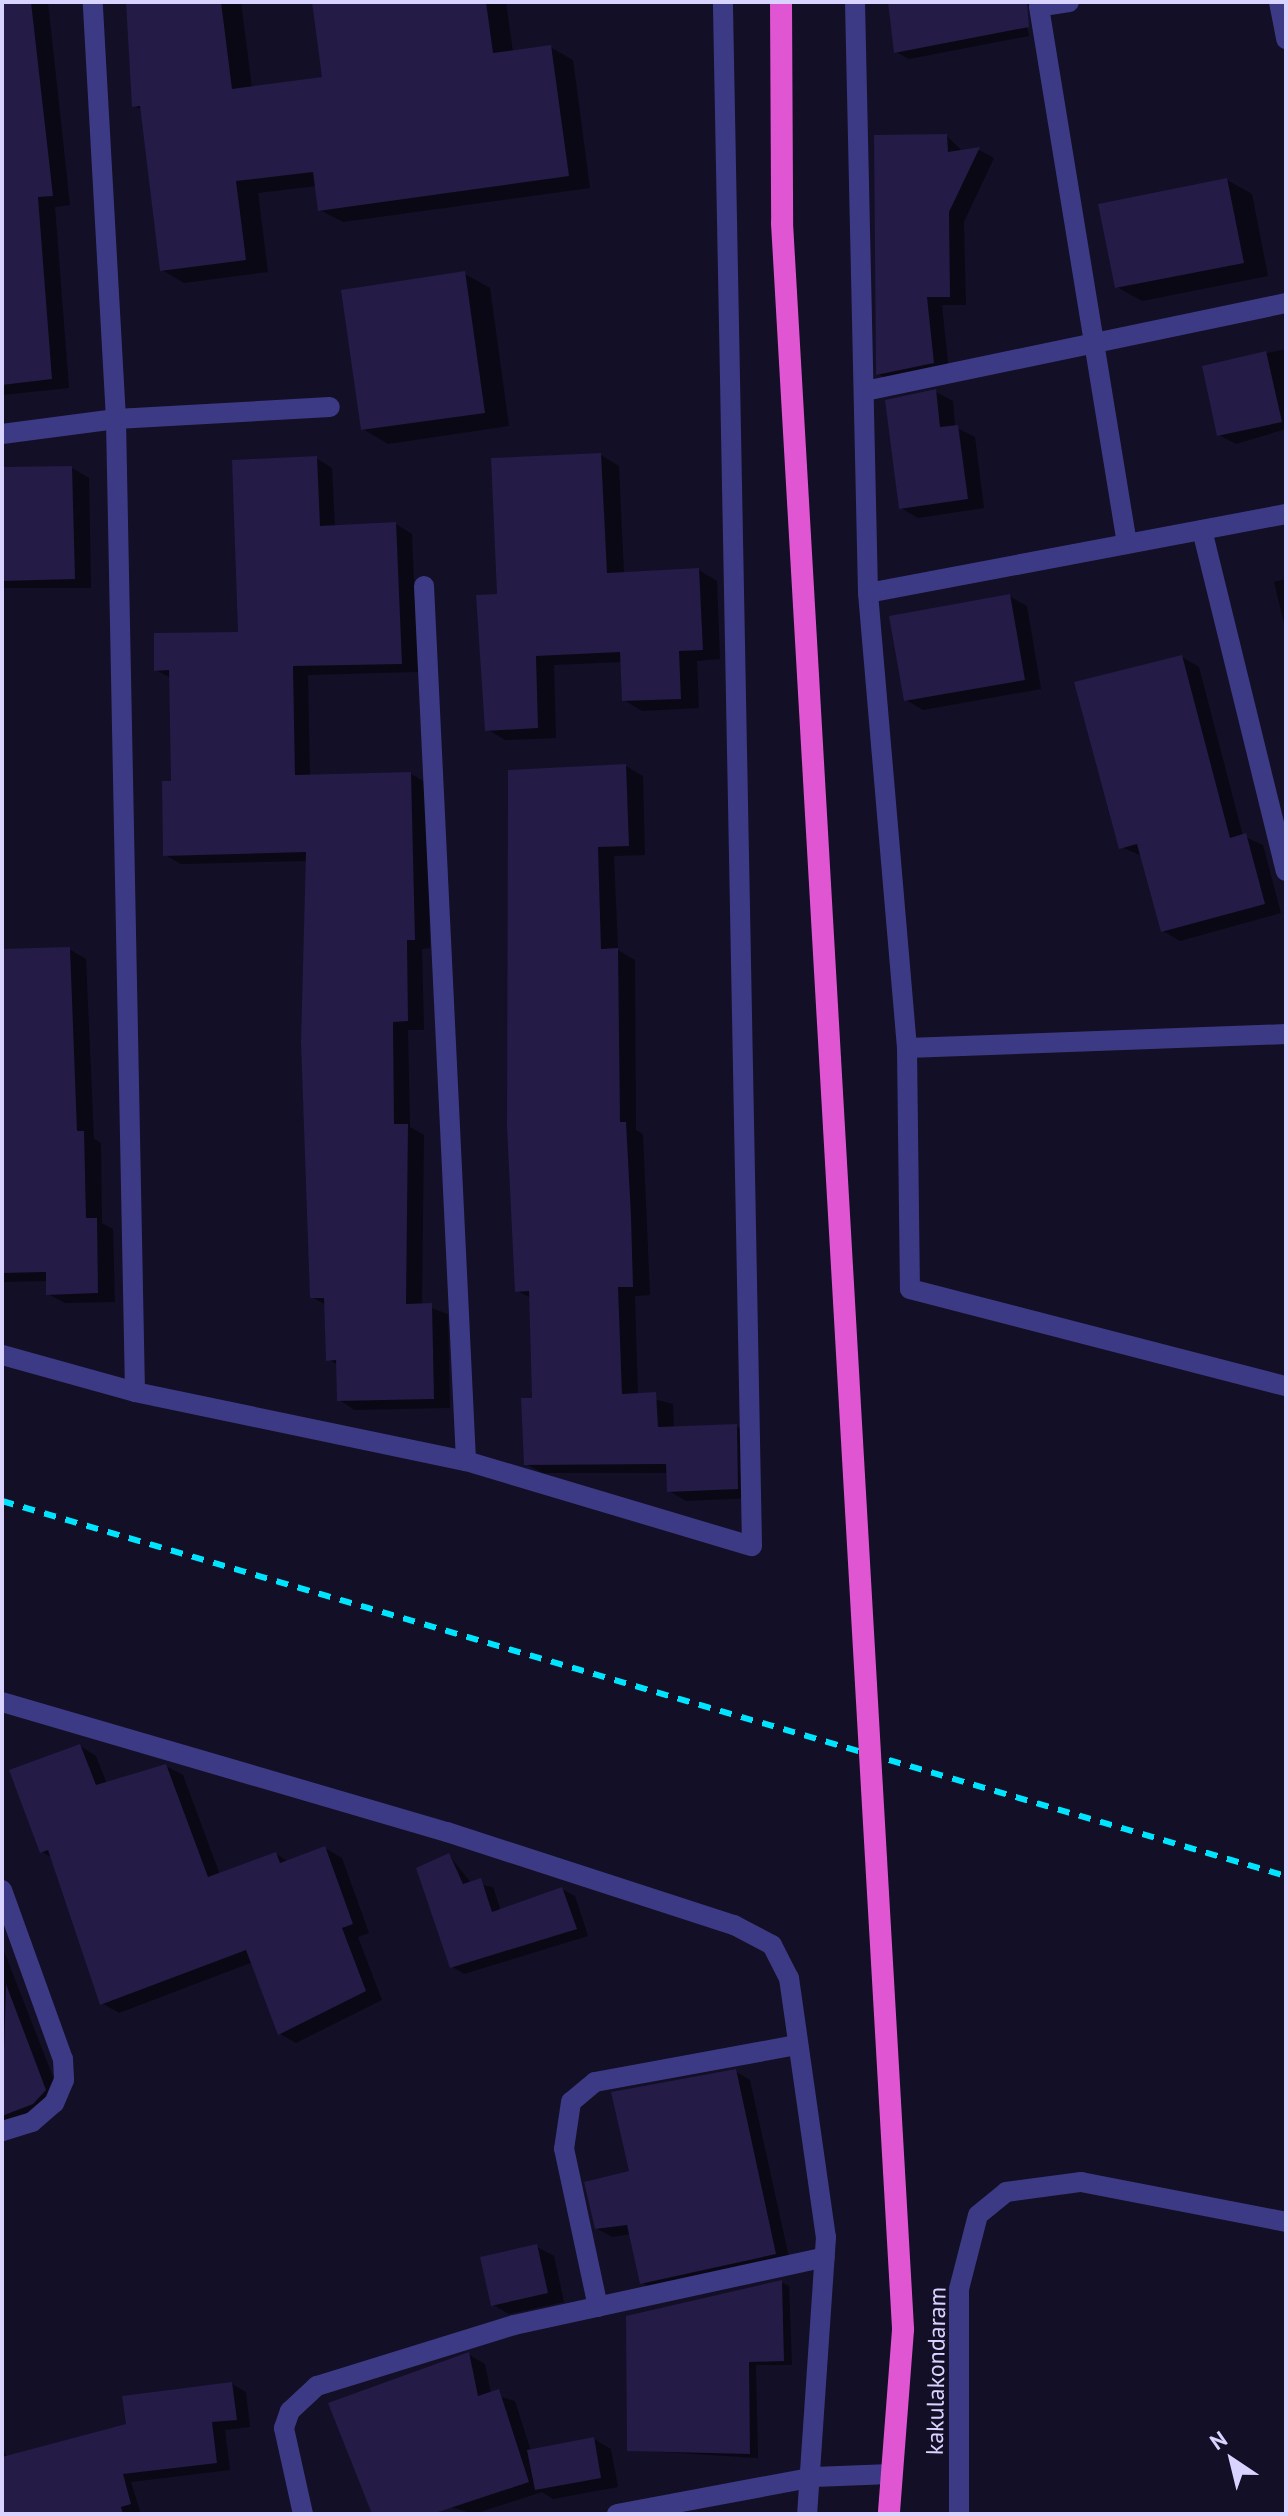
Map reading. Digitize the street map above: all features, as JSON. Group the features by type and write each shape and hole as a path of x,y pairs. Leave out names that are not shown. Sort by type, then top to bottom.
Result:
{"highway":[{"path":"781,2 782,223 903,2330 889,2514"}],"street":[{"path":"93,2 116,419 135,1392"},
{"path":"2,1355 135,1392 466,1461 752,1546 723,2"},
{"path":"855,2 868,593 907,1048 910,1289 1286,1386"},
{"path":"1069,2 1039,7 1090,344 1127,544"},
{"path":"1279,2 1286,39"},
{"path":"865,391 1286,303"},
{"path":"2,434 116,419 330,407"},
{"path":"868,593 1286,514"},
{"path":"1202,530 1286,871"},
{"path":"424,586 466,1461"},
{"path":"907,1048 1286,1034"},
{"path":"2,1702 734,1925 772,1945 782,1959 825,2257 814,2477 807,2514"},
{"path":"2,1890 63,2059 64,2080 54,2103 32,2122 2,2131"},
{"path":"598,2307 564,2149 571,2102 595,2082 796,2045"},
{"name":"kakulakondaram","path":"959,2514 959,2289 978,2215 1006,2192 1081,2182 1286,2222"},
{"path":"303,2514 284,2428 290,2411 317,2386 598,2307 825,2257"},
{"path":"617,2514 814,2477 891,2474"}],"building":[{"path":"2,2 31,2 53,196 38,197 52,379 2,385"},
{"path":"126,2 221,2 232,89 322,77 312,2 486,2 493,53 551,45 569,176 318,211 313,172 236,181 246,260 160,271 140,106 132,107"},
{"path":"888,2 1027,2 1029,27 894,53"},
{"path":"947,134 948,152 980,147 949,212 950,297 927,297 934,363 876,375 874,135"},
{"path":"1227,178 1244,263 1115,288 1098,204"},
{"path":"465,271 485,413 361,430 341,290"},
{"path":"1266,351 1282,422 1217,436 1202,366"},
{"path":"936,389 940,427 958,425 968,499 899,509 885,400"},
{"path":"601,453 607,573 699,568 703,650 679,651 681,699 622,701 620,652 536,656 538,728 485,731 476,595 497,594 491,458"},
{"path":"317,456 320,526 396,522 402,664 293,666 295,775 411,772 415,940 407,940 408,1021 393,1022 394,1124 408,1124 406,1304 432,1303 434,1399 337,1401 336,1360 326,1361 324,1298 310,1298 301,1042 306,852 163,856 162,781 171,781 169,670 154,671 154,633 238,632 232,460"},
{"path":"72,466 75,579 2,581 2,467"},
{"path":"1010,594 1025,680 904,701 889,616"},
{"path":"1182,655 1230,838 1246,833 1265,904 1161,932 1137,844 1119,849 1074,682"},
{"path":"626,764 629,846 598,847 601,949 618,948 620,1122 626,1122 631,1216 633,1287 618,1287 622,1394 656,1392 658,1427 737,1424 738,1489 667,1492 666,1464 524,1465 521,1398 532,1398 529,1291 515,1292 507,1127 508,770"},
{"path":"70,947 77,1131 84,1131 86,1218 97,1218 98,1293 46,1295 46,1272 2,1273 2,949"},
{"path":"80,1744 96,1785 166,1764 208,1877 276,1852 280,1863 325,1846 353,1924 342,1928 366,1991 278,2035 246,1950 100,2005 48,1850 40,1853 9,1770"},
{"path":"449,1853 463,1884 481,1878 492,1912 562,1887 577,1929 450,1968 416,1868"},
{"path":"6,1984 46,2090 33,2104 2,2116"},
{"path":"736,2069 776,2254 640,2284 627,2225 595,2229 584,2182 629,2171 611,2092"},
{"path":"537,2244 548,2293 491,2306 480,2257"},
{"path":"782,2280 784,2361 749,2362 750,2454 627,2451 626,2316"},
{"path":"469,2352 478,2396 499,2389 529,2482 432,2514 372,2514 328,2403"},
{"path":"232,2382 237,2420 212,2422 217,2463 123,2474 131,2504 121,2507 123,2514 2,2514 2,2457 126,2424 122,2396"},
{"path":"594,2437 601,2478 535,2490 527,2450"}],"railway":[{"path":"2,1501 1286,1876"}]}
